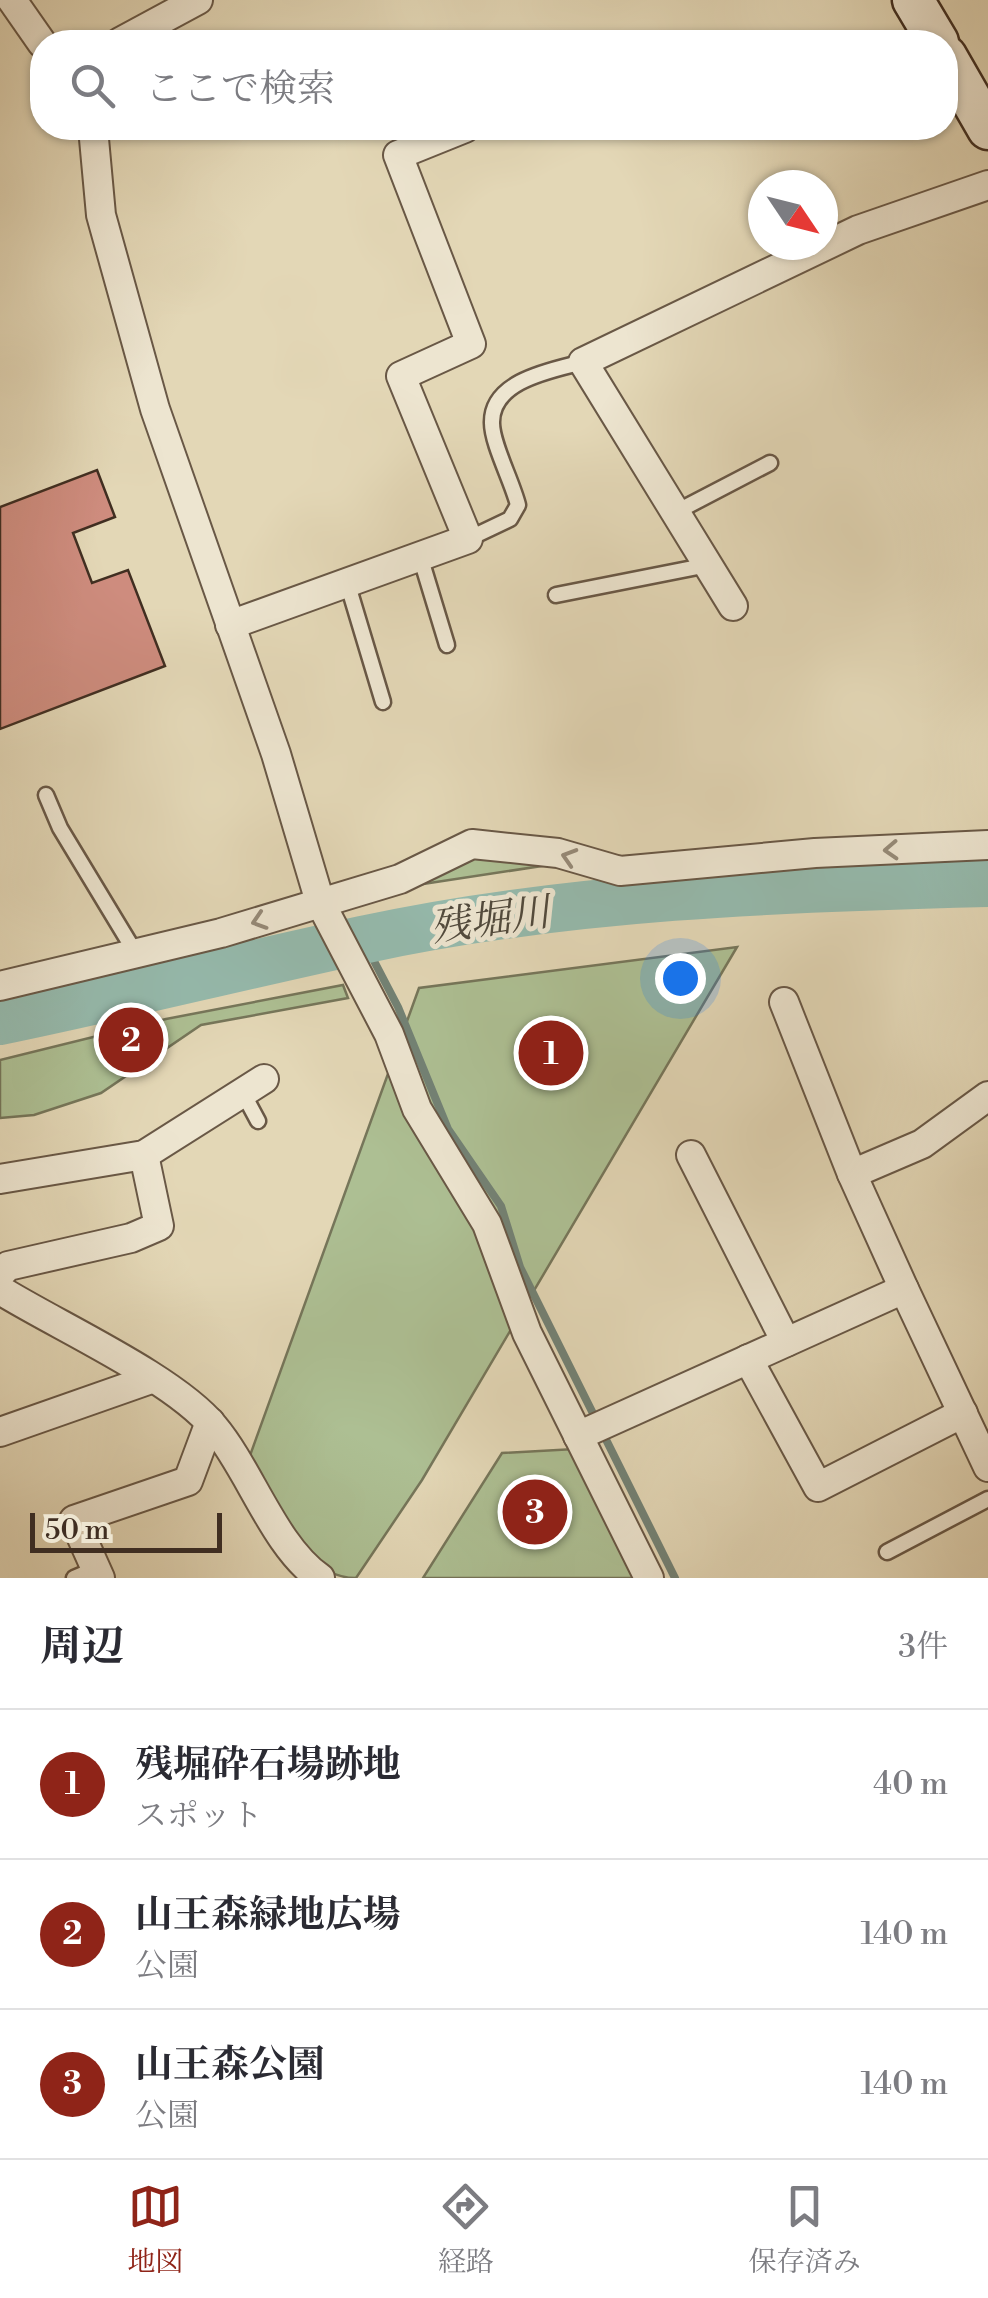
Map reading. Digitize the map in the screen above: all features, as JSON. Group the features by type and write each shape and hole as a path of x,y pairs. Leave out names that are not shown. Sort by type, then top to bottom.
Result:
{"street":[{"path":"12,0 33,30"},
{"path":"142,30 198,0"},
{"path":"913,0 931,30"},
{"path":"958,77 988,129"},
{"path":"94,140 102,215 154,408 276,754 324,911 358,982 389,1034 417,1109 487,1224 506,1283 590,1430 649,1578"},
{"path":"230,625 468,539 401,376 471,344 398,155 435,140"},
{"path":"734,606 582,362 858,230 988,186"},
{"path":"0,986 324,911 472,844 558,853 620,870 815,853 988,845"},
{"path":"784,1002 852,1174 988,1467"},
{"path":"0,1179 144,1155 253,1086"},
{"path":"852,1174 922,1144 988,1096"},
{"path":"691,1154 786,1342"},
{"path":"144,1155 158,1226 131,1238 8,1266 3,1292 188,1401 210,1422 296,1554 320,1578"},
{"path":"590,1430 904,1289"},
{"path":"748,1359 818,1486 962,1413"},
{"path":"0,1432 152,1379"},
{"path":"90,1575 74,1520 188,1481 210,1422"}],"lane":[{"path":"468,539 510,520 518,505 492,424 495,408 531,375 582,362"},
{"path":"676,512 770,463"},
{"path":"420,555 447,645"},
{"path":"556,594 708,565"},
{"path":"346,582 383,702"},
{"path":"46,795 60,828 135,952"},
{"path":"253,1086 258,1121"},
{"path":"887,1552 988,1499"}],"green space":[{"path":"468,855 555,864 410,886"},
{"path":"737,947 422,1480 356,1578 336,1575 319,1566 291,1535 248,1461 419,988"},
{"path":"343,985 348,998 201,1025 101,1093 34,1115 0,1118 0,1060 166,1019"},
{"path":"575,1449 637,1578 423,1578 502,1453"}],"building":[{"path":"97,470 115,517 73,533 92,583 128,570 165,666 0,729 0,507"}],"waterway":[{"name":"残堀川","path":"0,1021 362,940 516,913 674,897 988,883"},
{"path":"363,940 398,1007 448,1129 501,1206 520,1267 675,1578"}],"place":[{"name":"山王森緑地広場","path":"131,1040"},
{"name":"残堀砕石場跡地","path":"551,1053"},
{"name":"山王森公園","path":"535,1512"}]}
